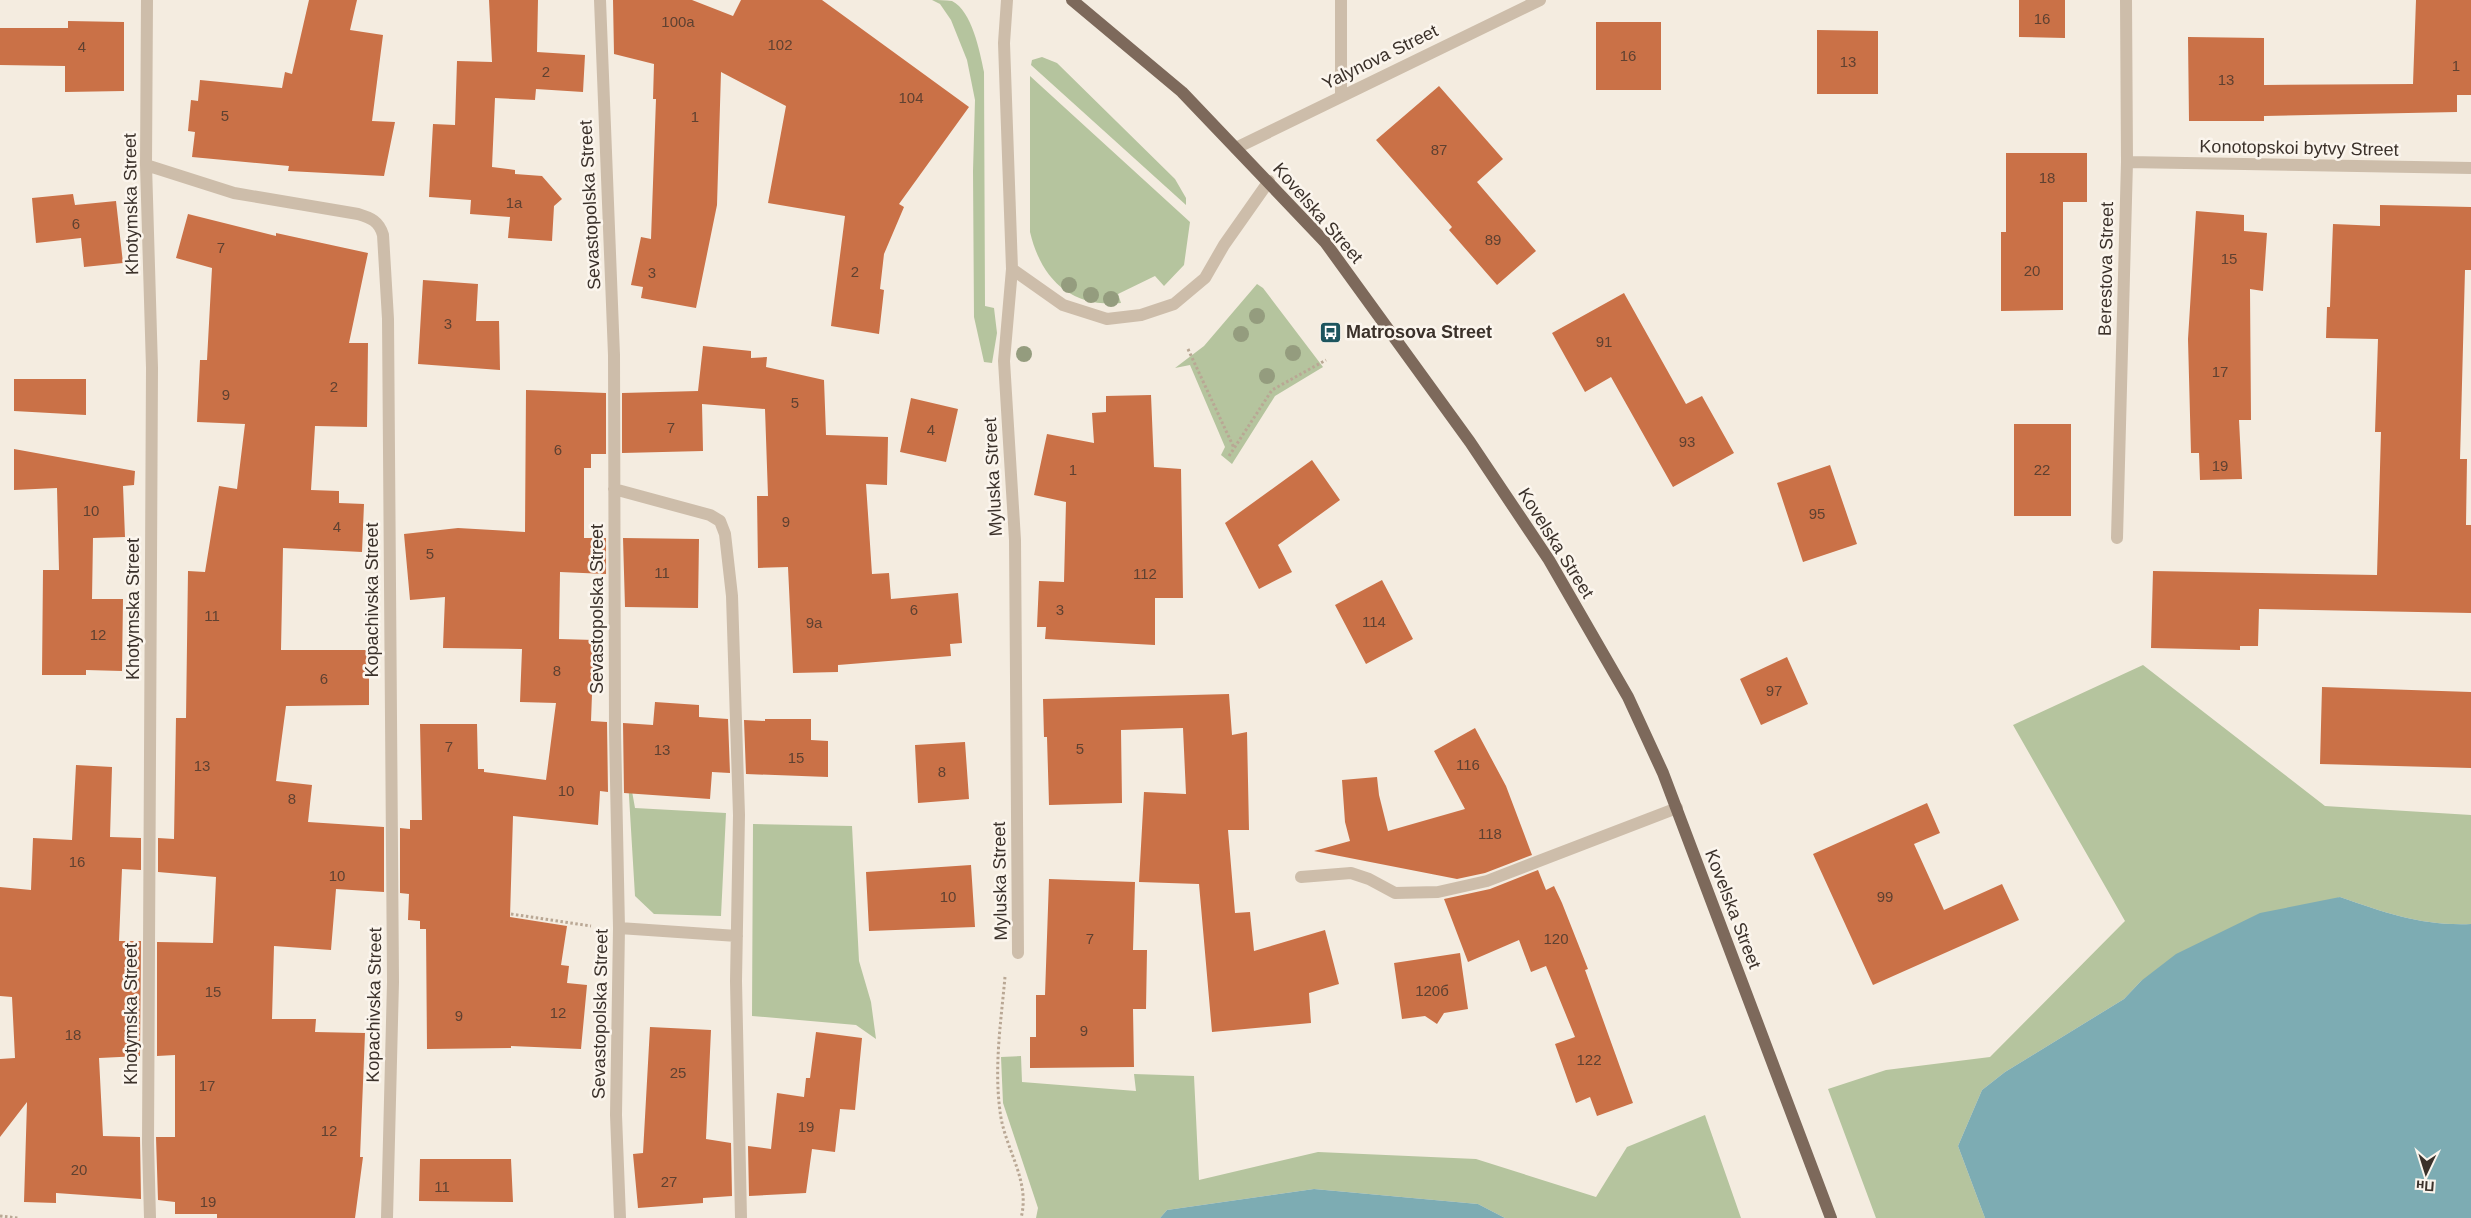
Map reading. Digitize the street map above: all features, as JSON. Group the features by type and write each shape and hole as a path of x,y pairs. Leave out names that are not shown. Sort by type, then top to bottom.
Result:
{"main road":[{"name":"Kovelska Street","path":"1072,0 1182,92 1269,181 1325,242 1470,442 1549,560 1628,697 1663,773 1831,1218"}],"street":[{"name":"Khotymska Street","path":"147,0 146,165 152,368 148,1133 150,1218"},
{"name":"Sevastopolska Street","path":"600,0 614,355 615,732 619,928 616,1115 620,1218"},
{"name":"Myluska Street","path":"1007,0 1004,43 1012,269 1004,361 1015,540 1018,953"},
{"path":"1341,0 1341,95"},
{"name":"Yalynova Street","path":"1236,148 1341,95 1540,0"},
{"name":"Berestova Street","path":"2117,538 2126,162 2126,0"},
{"name":"Konotopskoi bytvy Street","path":"2126,162 2471,168"},
{"name":"Kopachivska Street","path":"146,165 234,193 372,218 380,224 383,235 388,318 393,982 387,1218"},
{"path":"1012,269 1063,305 1107,319 1141,315 1174,304 1205,278 1224,245 1269,181"},
{"path":"614,489 710,515 720,520 725,534 732,596 738,795 736,936 742,1218"},
{"path":"1301,878 1351,873 1369,879 1395,893 1438,892 1487,881 1676,808"},
{"path":"619,928 736,936"}],"path":[{"path":"1188,350 1234,448"},
{"path":"1229,456 1272,390 1326,360"},
{"path":"511,914 604,928 619,928"},
{"path":"1018,953 1006,971 998,1059 1000,1112 1018,1170 1025,1204 1022,1218"},
{"path":"0,1216 18,1218"}],"green space":[{"path":"932,0 952,1 965,14 974,33 984,72 985,306 994,308 997,333 992,363 984,362 974,317 973,171 975,100 967,60 951,20 940,4"},
{"path":"1042,57 1057,63 1175,179 1186,198 1186,205 1031,65 1032,60"},
{"path":"1030,76 1190,222 1184,265 1164,286 1155,276 1118,294 1121,303 1087,301 1061,287 1042,264 1030,232"},
{"path":"1257,284 1263,288 1323,367 1275,396 1232,464 1221,455 1225,447 1190,365 1175,368 1204,346"},
{"path":"2143,665 2325,806 2471,815 2471,924 2420,921 2340,897 2141,981 2124,999 2005,1072 1982,1090 1958,1146 1985,1218 1876,1218 1828,1089 1886,1070 1990,1057 2125,921 2013,725"},
{"path":"627,763 635,808 726,813 721,916 654,914 635,896"},
{"path":"753,824 852,826 859,961 871,1002 876,1039 856,1025 752,1016"},
{"path":"1021,1056 1022,1082 1136,1091 1134,1074 1194,1076 1199,1180 1318,1152 1476,1159 1596,1197 1627,1147 1705,1115 1741,1218 1505,1218 1478,1204 1314,1189 1167,1210 1160,1218 1036,1218 1038,1208 1003,1103 1001,1057"}],"water":[{"path":"2340,897 2420,921 2471,924 2471,1218 1985,1218 1958,1146 1982,1090 2005,1072 2124,999 2141,981 2176,954 2260,913"},
{"path":"1314,1189 1478,1204 1505,1218 1160,1218 1167,1210"}],"building":[{"path":"309,0 357,0 350,30 383,35 372,121 395,122 384,176 288,171 289,166 192,157 195,132 188,131 191,100 198,101 200,80 282,88 285,72 292,74"},
{"path":"489,0 538,0 537,52 585,55 583,92 536,89 535,100 495,98 492,167 515,170 515,174 542,176 562,199 554,206 552,241 508,238 510,217 470,214 471,200 429,197 433,124 455,125 457,61 492,62"},
{"path":"613,0 692,0 733,16 741,0 822,0 969,107 899,204 904,207 884,254 880,289 884,290 879,334 831,326 845,216 768,203 786,106 721,72 717,205 696,308 641,298 643,287 631,285 641,237 651,239 656,99 653,99 654,64 614,54"},
{"path":"2019,0 2065,0 2065,38 2019,37"},
{"path":"2416,0 2471,0 2471,95 2457,95 2457,112 2264,116 2264,121 2189,121 2188,37 2264,38 2264,85 2413,84"},
{"path":"68,21 124,22 124,91 65,92 65,66 0,65 0,28 68,28"},
{"path":"1596,22 1661,22 1661,90 1596,90"},
{"path":"1817,30 1878,31 1878,94 1817,94"},
{"path":"1439,86 1503,159 1477,182 1536,251 1497,285 1449,230 1452,227 1376,140"},
{"path":"2006,153 2087,153 2087,202 2063,202 2063,310 2001,311 2001,232 2006,232"},
{"path":"73,194 75,205 116,201 123,263 84,267 81,238 36,243 32,198"},
{"path":"2380,205 2471,207 2471,270 2465,270 2460,459 2467,459 2466,525 2471,525 2471,613 2259,609 2258,646 2240,646 2240,650 2151,648 2153,571 2377,575 2381,432 2375,432 2378,339 2326,338 2327,307 2330,307 2333,224 2380,226"},
{"path":"2196,211 2244,215 2244,231 2267,233 2263,291 2250,289 2251,420 2239,420 2242,479 2200,480 2199,453 2191,453 2188,339"},
{"path":"188,214 276,236 276,233 368,253 349,343 368,343 367,427 315,426 311,490 339,491 339,503 364,504 362,552 283,548 281,650 369,650 369,705 286,706 276,781 312,785 308,822 384,827 384,892 336,889 331,950 274,946 272,1019 316,1019 315,1032 365,1033 360,1157 363,1157 355,1218 217,1218 217,1214 175,1214 175,1202 158,1200 156,1137 175,1137 175,1055 157,1056 157,942 213,943 216,877 158,872 158,838 174,839 176,718 186,718 188,571 205,572 219,486 237,489 245,424 197,422 200,360 207,360 212,268 176,258"},
{"path":"423,280 478,284 476,321 499,321 500,370 418,364"},
{"path":"1624,293 1686,404 1702,396 1734,453 1673,487 1611,377 1585,392 1552,333"},
{"path":"703,346 751,351 751,358 767,357 766,367 824,380 826,435 888,437 887,485 866,484 872,574 889,573 891,599 958,593 962,643 950,644 951,656 838,665 838,672 793,673 788,567 758,568 757,496 768,496 765,409 702,404 703,451 622,453 622,393 698,391"},
{"path":"14,379 86,379 86,415 14,411"},
{"path":"526,390 606,393 606,454 591,454 591,468 584,468 584,538 606,538 606,574 560,572 559,639 594,640 591,721 607,722 608,792 600,791 598,825 513,816 510,917 567,926 561,965 569,966 567,983 587,985 581,1049 511,1046 511,1048 427,1049 426,929 420,929 420,921 408,920 409,894 400,893 400,828 410,829 410,820 422,820 420,724 477,724 478,769 484,769 484,772 546,780 556,703 520,702 522,649 443,648 445,597 410,600 404,534 458,528 525,532"},
{"path":"1151,395 1154,467 1181,469 1183,598 1155,598 1155,645 1045,639 1046,627 1037,627 1039,581 1064,582 1066,502 1034,495 1047,434 1094,443 1092,413 1106,412 1106,396"},
{"path":"911,398 958,409 946,462 900,452"},
{"path":"2014,424 2071,424 2071,516 2014,516"},
{"path":"14,449 135,471 134,485 123,486 125,537 93,538 92,599 123,599 122,671 86,670 86,675 42,675 43,570 59,570 57,488 14,490"},
{"path":"1312,460 1340,500 1278,545 1292,572 1259,589 1225,523"},
{"path":"1830,465 1857,544 1803,562 1777,483"},
{"path":"623,538 699,539 698,608 625,607"},
{"path":"1382,580 1413,639 1366,664 1335,605"},
{"path":"1787,657 1808,704 1761,725 1740,679"},
{"path":"2322,687 2471,692 2471,768 2320,764"},
{"path":"1229,694 1232,735 1247,732 1249,830 1228,830 1235,913 1250,912 1254,951 1325,930 1339,984 1309,993 1311,1023 1212,1032 1199,884 1139,882 1144,792 1186,794 1183,728 1121,730 1122,803 1049,805 1047,737 1044,737 1043,699"},
{"path":"655,702 699,705 699,717 728,719 730,773 712,772 710,799 624,793 623,723 653,725"},
{"path":"765,719 811,719 811,740 828,741 828,777 746,774 744,720 765,721"},
{"path":"1475,728 1506,786 1532,855 1485,873 1457,879 1314,851 1350,841 1345,822 1342,780 1377,777 1379,795 1388,831 1465,809 1434,751"},
{"path":"965,742 969,799 918,803 915,745"},
{"path":"76,765 112,767 110,837 141,838 141,870 122,869 119,941 141,941 140,1056 99,1058 103,1136 140,1137 141,1199 56,1193 56,1203 24,1202 27,1102 0,1137 0,1059 15,1058 12,997 0,996 0,887 31,890 33,838 72,840"},
{"path":"1927,803 1940,833 1914,844 1944,910 2002,884 2019,920 1873,985 1813,854"},
{"path":"971,865 975,927 869,931 866,872"},
{"path":"1538,870 1546,890 1554,886 1562,903 1588,969 1585,970 1633,1103 1597,1116 1590,1097 1576,1103 1555,1044 1575,1037 1546,966 1531,972 1519,940 1468,962 1444,899 1490,889"},
{"path":"1049,879 1135,882 1133,950 1147,950 1146,1009 1133,1009 1134,1067 1030,1068 1030,1037 1036,1037 1036,995 1045,995"},
{"path":"1460,953 1468,1009 1444,1013 1437,1024 1425,1016 1402,1019 1394,963"},
{"path":"650,1027 711,1030 706,1139 731,1143 732,1196 703,1198 703,1203 638,1208 633,1154 643,1153"},
{"path":"816,1032 862,1038 855,1110 840,1109 835,1152 812,1149 806,1193 749,1196 748,1146 771,1149 777,1093 804,1097 806,1078 810,1078"},
{"path":"420,1159 511,1159 513,1202 419,1201"}],"place":[{"name":"Matrosova Street","path":"1330,332"}]}
